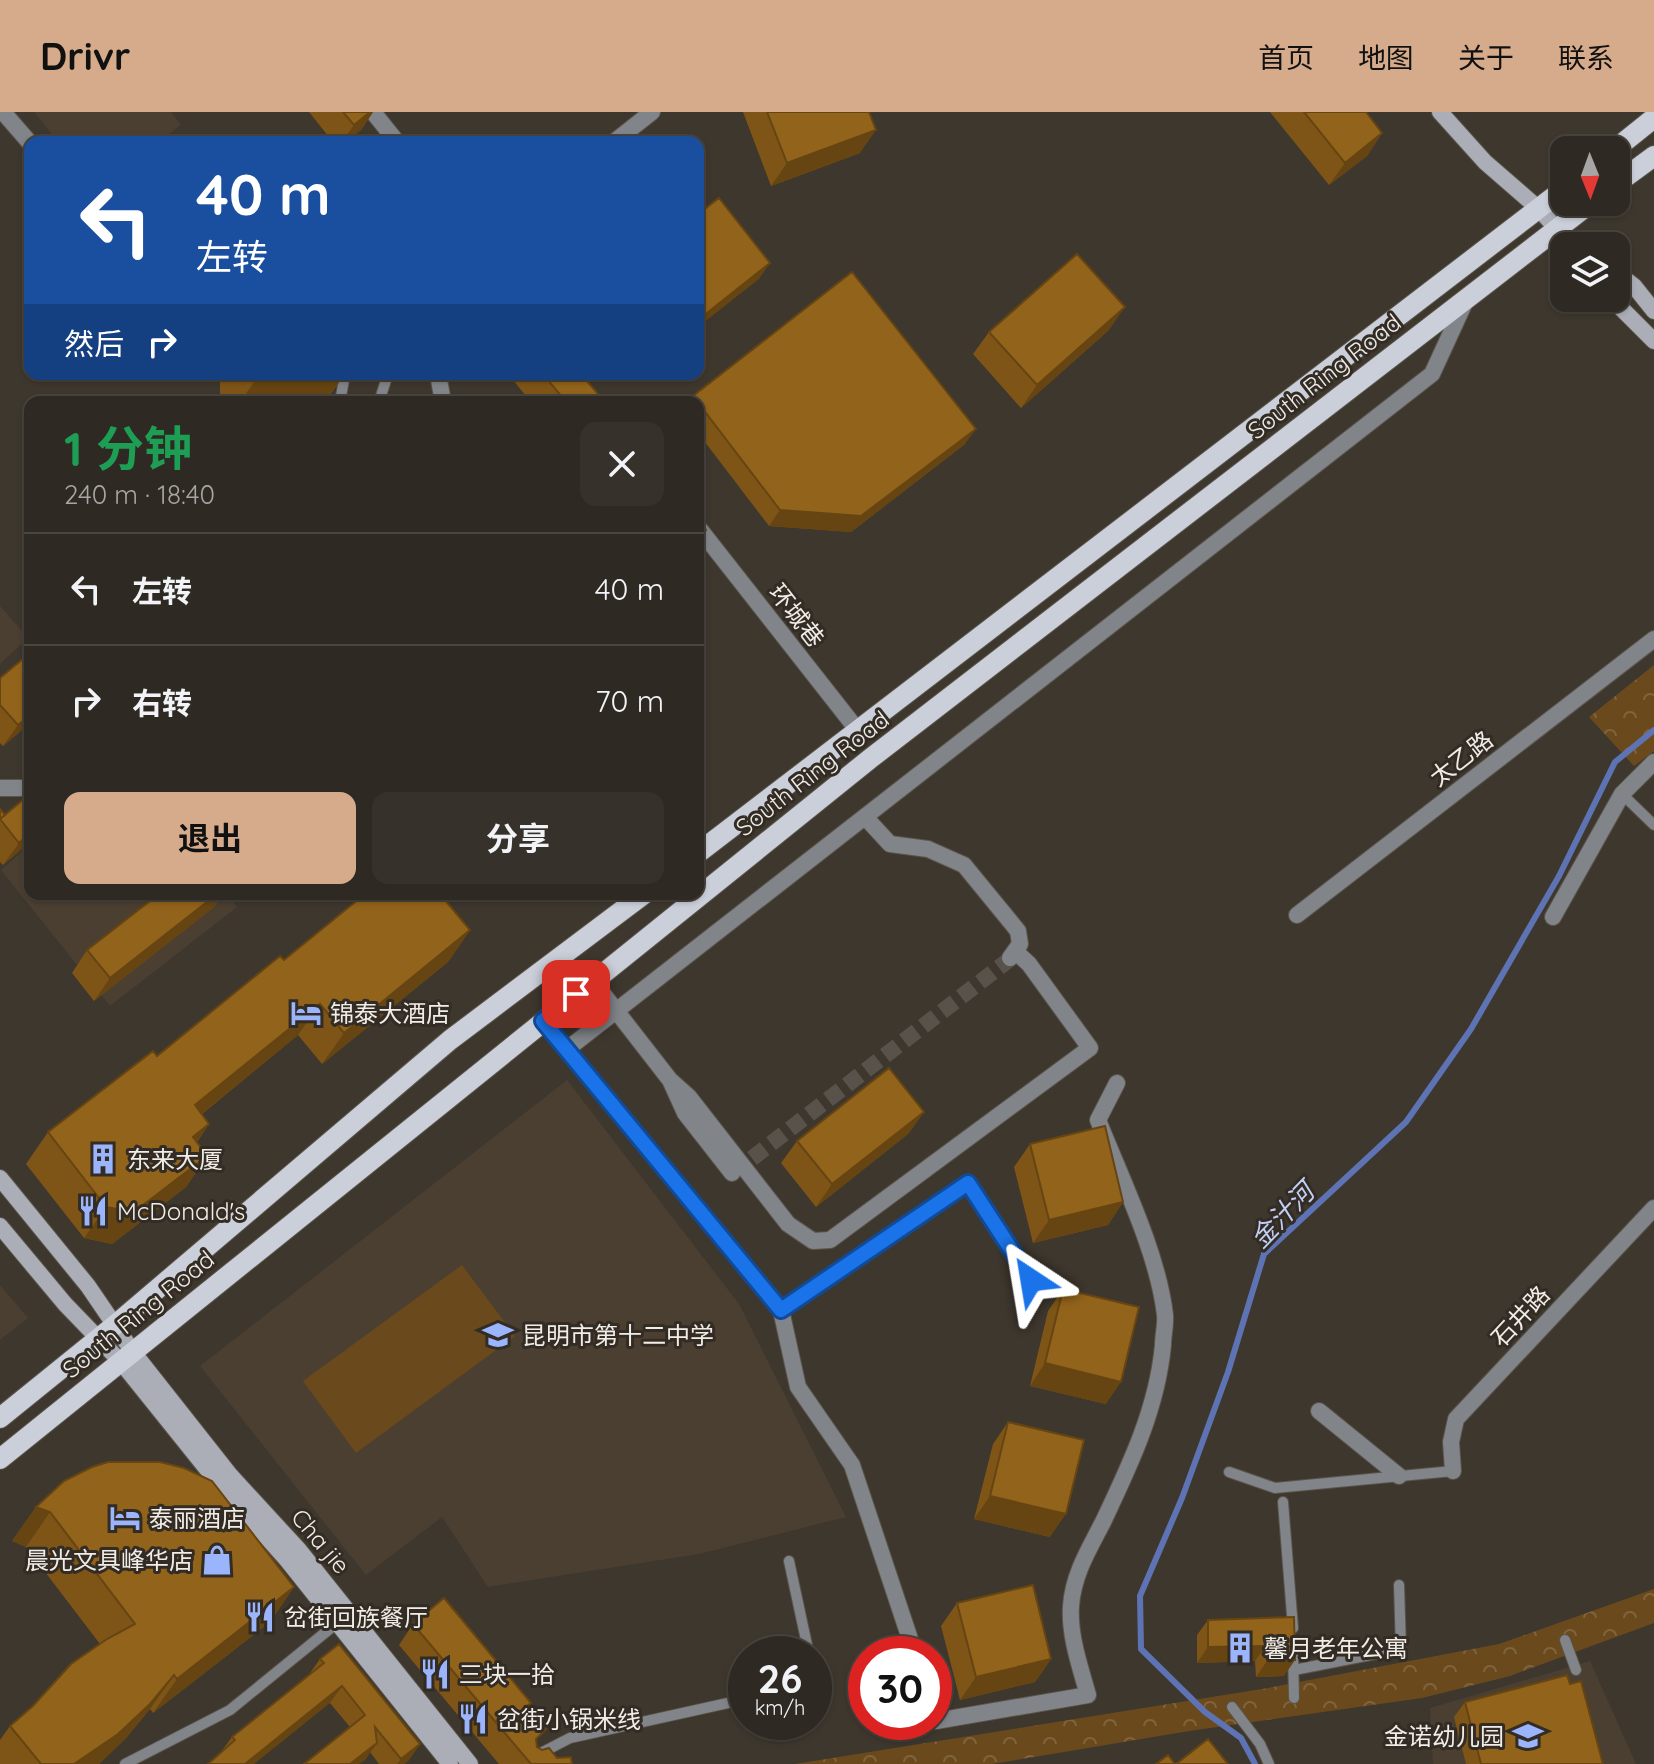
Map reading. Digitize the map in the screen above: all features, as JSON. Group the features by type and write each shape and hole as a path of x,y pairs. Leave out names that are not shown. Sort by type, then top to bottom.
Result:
{"main road":[{"path":"1630,137 1654,118"},
{"path":"1630,174 1654,156"},
{"name":"South Ring Road","path":"704,848 1550,200"},
{"name":"South Ring Road","path":"704,892 871,758 1573,216"},
{"name":"South Ring Road","path":"0,1418 99,1339 450,1040 636,900"},
{"name":"South Ring Road","path":"0,1459 694,900"}],"street":[{"path":"3,112 24,136"},
{"path":"373,112 392,136"},
{"path":"622,136 652,112"},
{"path":"1440,112 1485,162 1564,232"},
{"path":"1558,227 1562,232"},
{"path":"1630,283 1654,311"},
{"path":"566,1050 1432,374 1467,298"},
{"path":"1625,312 1654,341"},
{"name":"环城巷","path":"704,535 859,732"},
{"name":"太乙路","path":"1297,915 1654,639"},
{"path":"1553,917 1622,794 1654,762"},
{"path":"0,788 24,788"},
{"path":"593,981 788,1224 813,1241 830,1240 1090,1048 1029,964 1013,955 1020,944 1018,931 964,865 928,849 890,844 865,817"},
{"path":"670,1080 685,1113 732,1173"},
{"path":"952,1718 1088,1695 1072,1633 1071,1607 1075,1578 1140,1441 1154,1398 1165,1317 1158,1279 1137,1217 1098,1120 1117,1083"},
{"path":"0,1178 88,1286 115,1325 127,1357"},
{"path":"909,1636 852,1465 798,1387 781,1310 968,1183 1031,1280"},
{"name":"石井路","path":"1453,1471 1451,1442 1456,1419 1654,1208"},
{"path":"0,1226 65,1304 99,1339 127,1357"},
{"name":"Cha jie","path":"127,1357 219,1484 287,1560 450,1764"},
{"name":"Cha jie","path":"127,1357 299,1550 470,1764"},
{"path":"1319,1411 1399,1476"}],"lane":[{"path":"1622,794 1654,825"},
{"path":"543,1021 781,1310"},
{"path":"1229,1472 1275,1488 1453,1471"},
{"path":"1283,1502 1291,1584 1294,1698"},
{"path":"789,1561 805,1636"},
{"path":"1294,1670 1401,1649 1399,1585"},
{"path":"125,1764 230,1710 337,1623"},
{"path":"1565,1640 1576,1670"},
{"path":"529,1763 540,1753 570,1738 728,1703"},
{"path":"1232,1707 1260,1744 1269,1764"}],"shaded area":[{"path":"34,112 171,112 181,125 167,136 53,136"},
{"path":"0,606 24,633 24,642 0,664"},
{"path":"24,849 24,899 1,870"},
{"path":"25,900 232,900 237,907 110,1006"},
{"name":"昆明市第十二中学","path":"567,1080 739,1304 846,1517 699,1554 488,1587 442,1517 366,1575 200,1366"},
{"path":"0,1285 28,1318 0,1340"},
{"name":"金诺幼儿园","path":"1590,1661 1636,1764 1433,1764 1430,1708"}],"green space":[{"path":"1654,665 1654,751 1634,766 1589,717"},
{"path":"462,1265 515,1336 356,1453 303,1381"},
{"path":"1654,1589 1654,1623 1510,1676 1422,1698 1189,1731 992,1764 795,1764 1268,1688 1499,1644"}],"building":[{"path":"343,112 370,112 354,125"},
{"path":"767,112 869,112 876,130 787,163"},
{"path":"1304,112 1366,112 1382,133 1345,163"},
{"path":"719,198 770,263 704,315 704,210"},
{"path":"1077,254 1125,307 1037,385 989,332"},
{"path":"852,272 976,429 861,516 780,510 704,410 704,396 693,396"},
{"path":"548,380 586,380 600,396 561,396"},
{"path":"24,658 24,720 18,725 0,705 0,678"},
{"path":"24,799 24,838 19,843 0,819"},
{"path":"151,900 209,900 110,978 87,950"},
{"path":"358,900 445,900 470,930 344,1033 320,1004 195,1105 209,1124 193,1137 207,1156 134,1212 106,1207 48,1132 153,1051 157,1056 280,956 284,960"},
{"path":"889,1068 924,1112 832,1184 797,1141"},
{"path":"1105,1126 1123,1202 1049,1220 1030,1144"},
{"path":"1063,1289 1139,1307 1121,1382 1045,1363"},
{"path":"1008,1422 1084,1440 1066,1514 990,1496"},
{"path":"108,1462 160,1462 184,1468 212,1481 294,1587 177,1679 174,1675 150,1704 118,1734 74,1764 41,1764 10,1726 71,1664 135,1624 50,1512 36,1507 64,1481"},
{"path":"1033,1585 1051,1659 976,1677 957,1603"},
{"path":"444,1598 531,1703 527,1706 546,1729 536,1739 537,1747 542,1750 549,1748 557,1758 571,1757 572,1764 531,1764 413,1624"},
{"path":"1294,1617 1295,1660 1267,1661 1266,1646 1208,1647 1208,1620"},
{"path":"339,1644 420,1744 401,1759 375,1727 377,1743 350,1764 304,1764 365,1715 342,1686 245,1764 208,1764 235,1740 232,1737 324,1663 320,1659"},
{"name":"金诺幼儿园","path":"1567,1675 1570,1684 1581,1681 1603,1764 1481,1764 1465,1702"},
{"path":"1208,1739 1228,1764 1176,1764"},
{"path":"1168,1755 1175,1764 1156,1764"}],"waterway":[{"name":"金汁河","path":"1255,1764 1241,1738 1205,1712 1141,1649 1140,1596 1182,1498 1228,1372 1264,1254 1406,1122 1471,1029 1559,876 1615,762 1654,730"}],"tunnel":[{"path":"733,1173 1010,959"}],"place":[{"name":"锦泰大酒店","path":"306,1013"},
{"name":"东来大厦","path":"103,1159"},
{"name":"McDonald's","path":"93,1211"},
{"name":"昆明市第十二中学","path":"498,1335"},
{"name":"泰丽酒店","path":"125,1518"},
{"name":"晨光文具峰华店","path":"217,1560"},
{"name":"岔街回族餐厅","path":"260,1617"},
{"name":"馨月老年公寓","path":"1240,1648"},
{"name":"三块一拾","path":"435,1674"},
{"name":"岔街小锅米线","path":"473,1719"},
{"name":"金诺幼儿园","path":"1528,1736"}],"route":[{"path":"576,994 543,1021 781,1310 968,1183 1031,1280"}]}
